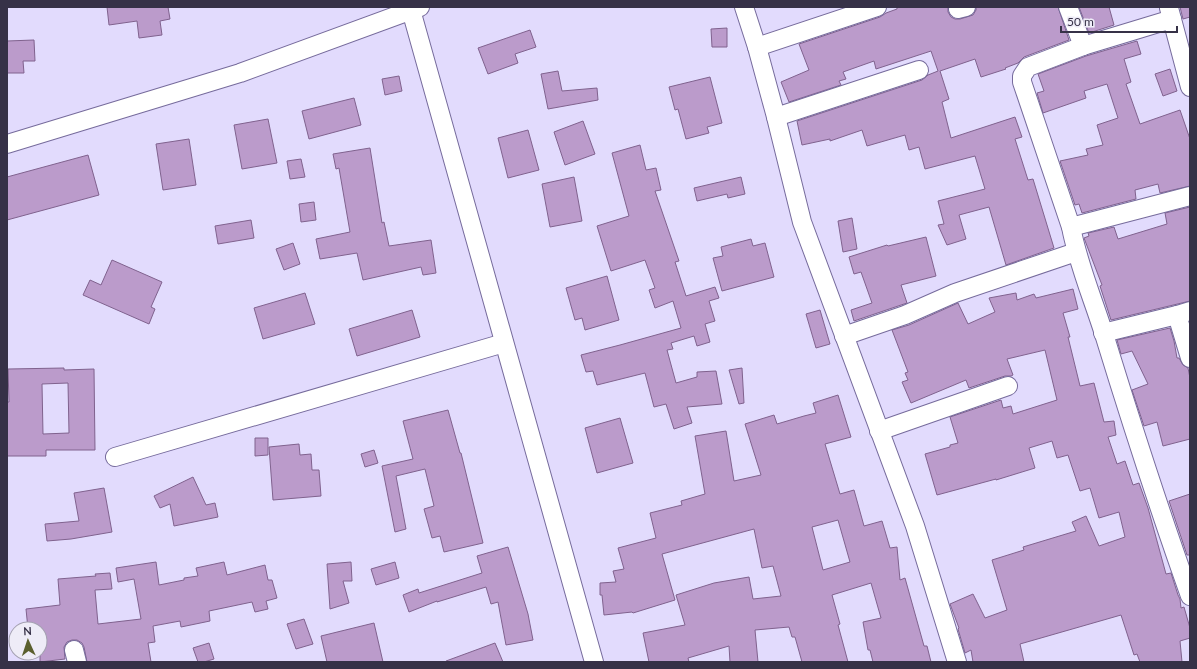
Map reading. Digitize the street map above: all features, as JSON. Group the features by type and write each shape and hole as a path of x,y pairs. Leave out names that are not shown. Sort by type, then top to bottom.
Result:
{"street":[{"path":"744,7 757,47 776,117 802,222 915,526 957,662"},
{"path":"757,47 877,7"},
{"path":"1068,7 1083,46"},
{"path":"7,144 240,72 415,9 504,343 594,662"},
{"path":"1190,87 1177,21 1083,46 1028,67 1022,76 1022,82 1071,228 1076,252 1103,332 1128,414 1190,596"},
{"path":"776,117 919,70"},
{"path":"1071,228 1190,196"},
{"path":"844,336 905,315 955,293 1076,252"},
{"path":"1103,332 1184,313 1190,358"},
{"path":"115,457 504,343"},
{"path":"879,431 1008,386"}],"building":[{"path":"107,7 168,7 170,19 160,21 162,35 139,38 137,21 109,25"},
{"path":"897,7 948,7 948,12 951,17 960,19 973,15 976,7 1058,7 1069,40 1024,57 1018,63 1005,68 1006,69 981,77 975,59 940,71 949,99 942,102 951,138 1015,117 1022,137 1015,139 1028,180 1033,179 1054,248 1006,265 989,207 959,215 966,239 947,245 938,225 944,224 938,201 985,189 975,156 925,169 919,147 909,150 905,135 867,146 862,130 830,141 830,139 802,145 797,121 922,80 928,75 938,71 931,51 876,69 874,61 843,72 846,79 839,81 841,85 789,102 781,82 809,70 799,44 880,17 897,9"},
{"path":"1079,7 1109,7 1114,25 1089,33"},
{"path":"1180,7 1190,7 1190,17 1183,19"},
{"path":"727,28 727,47 712,47 711,29"},
{"path":"530,30 536,47 515,54 518,63 488,74 478,48"},
{"path":"34,40 35,61 23,61 24,73 7,73 7,41"},
{"path":"1137,41 1141,54 1124,59 1131,82 1126,84 1140,124 1180,110 1190,139 1190,186 1160,193 1158,184 1135,190 1136,199 1082,213 1079,204 1075,205 1060,161 1088,155 1086,149 1103,145 1097,125 1118,118 1107,84 1084,91 1086,98 1043,113 1037,93 1044,91 1038,74 1086,56"},
{"path":"1170,69 1177,91 1163,96 1155,74"},
{"path":"558,71 562,91 597,88 598,100 548,109 541,74"},
{"path":"399,76 402,91 385,95 382,79"},
{"path":"710,77 722,123 707,127 709,133 686,139 678,109 675,110 669,87"},
{"path":"354,98 361,125 309,139 302,111"},
{"path":"268,119 277,163 242,169 234,125"},
{"path":"583,121 595,154 565,165 554,132"},
{"path":"528,130 539,170 508,178 498,138"},
{"path":"189,139 196,185 163,190 156,144"},
{"path":"640,145 646,170 656,168 661,190 655,191 679,261 675,262 686,296 715,287 719,298 709,301 715,321 705,324 710,342 697,346 694,336 671,343 673,349 667,350 676,383 697,377 697,372 716,371 722,404 687,407 692,423 674,429 666,404 654,407 645,373 597,385 593,371 586,372 581,355 681,328 673,301 655,308 649,290 655,288 645,260 611,271 597,226 629,216 612,153"},
{"path":"370,148 382,223 384,222 389,246 431,240 436,273 423,275 421,267 363,280 357,253 320,259 316,239 350,232 339,168 336,169 333,154"},
{"path":"88,155 99,195 7,220 7,177"},
{"path":"301,159 305,177 290,179 287,161"},
{"path":"574,177 582,221 550,227 542,184"},
{"path":"741,177 745,194 728,198 727,194 697,201 694,188"},
{"path":"314,202 316,220 301,222 299,204"},
{"path":"1190,207 1190,301 1111,320 1100,286 1102,285 1084,238 1089,236 1088,233 1114,227 1118,239 1167,224 1165,213"},
{"path":"852,218 857,249 843,252 838,221"},
{"path":"251,220 254,238 218,244 215,226"},
{"path":"926,237 936,276 901,285 907,303 854,321 851,310 872,303 861,272 854,274 849,257 887,245"},
{"path":"751,239 753,246 765,243 774,277 722,291 713,258 723,256 721,247"},
{"path":"293,243 300,264 284,270 276,249"},
{"path":"112,260 162,282 151,307 155,309 149,324 83,295 90,280 101,285"},
{"path":"607,276 619,320 585,330 582,318 575,320 566,288"},
{"path":"1073,289 1078,309 1063,313 1070,337 1068,337 1080,386 1094,383 1104,422 1114,421 1116,435 1108,437 1117,464 1125,461 1133,485 1139,483 1148,508 1166,574 1171,573 1180,599 1181,608 1184,607 1190,628 1190,638 1180,641 1182,662 1140,662 1137,654 1134,655 1121,615 1020,644 1024,662 973,662 971,650 965,653 958,629 959,628 950,604 973,594 985,618 1007,610 992,560 1024,550 1023,547 1076,531 1072,522 1086,516 1099,546 1125,537 1119,512 1099,518 1090,488 1080,491 1068,455 1057,458 1052,441 1029,448 1035,468 996,480 937,495 925,454 950,447 950,445 958,443 950,417 1001,400 1003,408 1011,406 1013,414 1057,400 1045,350 1007,359 1013,375 1011,376 1005,376 969,388 966,380 911,403 902,382 908,380 905,373 908,372 892,330 909,325 958,303 968,324 995,312 989,298 1016,293 1017,300 1034,294 1036,298"},
{"path":"305,293 315,324 263,339 254,308"},
{"path":"412,310 420,337 357,356 349,329"},
{"path":"820,310 830,344 816,348 806,314"},
{"path":"1170,328 1177,358 1179,358 1183,365 1188,368 1190,378 1190,439 1163,446 1157,422 1144,426 1132,390 1148,384 1132,351 1121,354 1117,340"},
{"path":"742,368 744,403 739,404 729,370"},
{"path":"8,369 94,369 95,450 46,450 46,456 7,456 7,402 9,402","holes":["68,383 69,433 43,434 42,384"]},
{"path":"838,395 851,437 825,444 840,494 854,490 864,526 882,521 890,548 897,547 900,580 905,578 924,646 927,646 931,662 873,662 870,650 868,650 863,622 881,618 871,583 832,595 848,662 802,662 795,637 792,637 789,627 755,630 758,662 730,662 729,646 688,658 689,662 649,662 643,633 685,625 676,595 714,583 749,577 753,599 781,596 773,566 762,568 754,529 662,554 675,600 633,613 604,615 602,595 600,595 600,583 616,582 613,571 624,569 618,548 656,538 650,513 682,505 681,501 705,494 695,436 726,431 734,481 761,475 745,424 774,415 777,424 816,413 813,403","holes":["838,520 850,562 823,570 812,527"]},
{"path":"448,410 461,453 483,543 444,552 440,536 432,538 424,509 434,506 425,469 396,476 406,529 395,532 382,466 413,459 403,421"},
{"path":"620,418 633,463 597,473 585,428"},
{"path":"255,438 268,438 268,455 255,456"},
{"path":"299,444 300,455 311,454 312,470 319,470 321,496 273,500 269,447"},
{"path":"374,450 378,463 365,467 361,454"},
{"path":"193,477 206,505 215,503 218,517 174,526 170,504 160,508 154,496"},
{"path":"104,488 112,532 71,539 47,541 45,524 79,521 74,493"},
{"path":"1190,494 1190,555 1187,555 1169,501"},
{"path":"508,547 528,614 533,640 506,645 498,602 491,604 486,587 437,601 409,612 403,595 418,589 419,593 482,573 477,556"},
{"path":"156,562 159,585 198,576 196,568 224,562 227,575 265,565 268,580 272,580 277,598 266,601 268,609 255,612 252,602 209,611 210,621 181,627 180,621 153,626 155,642 148,643 151,662 87,662 82,643 77,640 72,640 67,642 64,647 65,659 40,662 48,661 48,621 27,621 26,609 60,605 58,579 96,576 95,574 110,573 112,589 95,590 98,624 141,619 134,579 118,582 116,568"},
{"path":"351,562 352,581 343,581 349,603 330,609 327,564"},
{"path":"395,562 399,578 376,585 371,569"},
{"path":"304,619 313,644 296,649 287,624"},
{"path":"374,623 383,662 327,662 321,636"},
{"path":"209,643 214,659 198,662 193,648"},
{"path":"495,643 503,662 446,661"}]}
